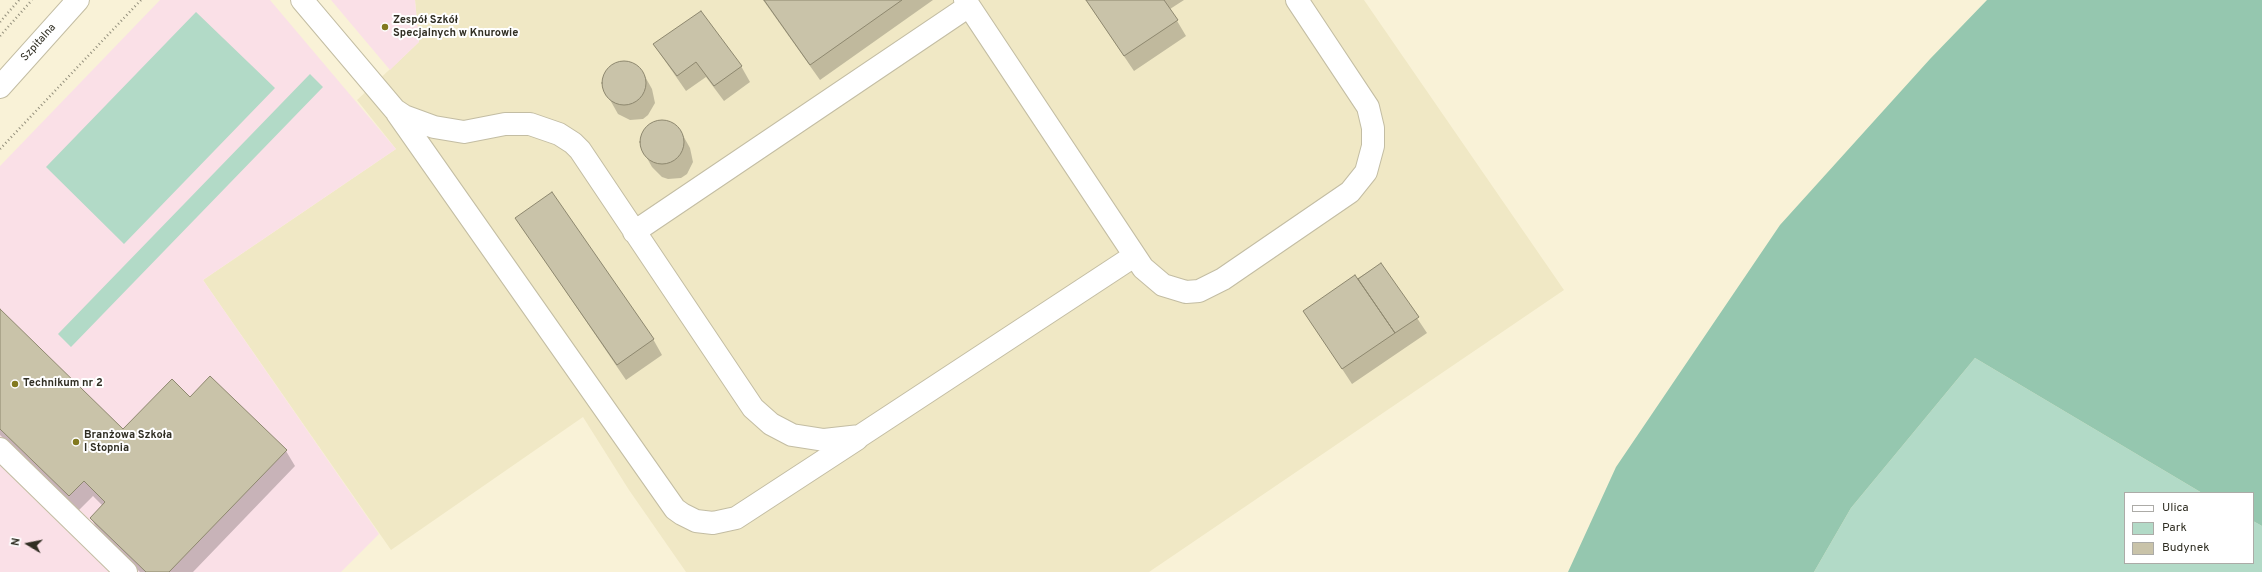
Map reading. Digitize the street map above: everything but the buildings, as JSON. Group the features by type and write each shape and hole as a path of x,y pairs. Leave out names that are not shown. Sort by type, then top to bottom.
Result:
{"street":[{"name":"Szpitalna","path":"0,87 78,0"},
{"path":"302,0 395,110 676,509 682,514 696,521 714,523 736,518 1134,256"},
{"path":"634,232 967,3 1134,256 1152,278 1163,285 1186,292 1199,291 1223,279 1350,192 1363,177 1370,161 1373,146 1373,128 1368,107 1297,0"},
{"path":"395,110 424,125 454,131 473,131 505,124 518,123 542,128 559,134 580,150 745,398 757,412 783,431 802,438 824,440 860,436"},
{"path":"0,450 126,572"}],"path":[{"path":"0,22 20,0"},
{"path":"0,36 32,0"},
{"path":"0,149 141,0"}],"shaded area":[{"path":"160,0 270,0 396,149 203,280 379,534 341,572 0,572 0,166"},
{"name":"Zespół Szkół Specjalnych w Knurowie","path":"331,0 415,0 419,42 390,70"},
{"path":"415,0 1364,0 1564,290 1149,572 686,572 629,490 583,417 391,550 203,280 396,149 357,100 419,42"}],"green space":[{"path":"1987,0 2262,0 2262,526 2254,522 2254,492 2200,492 1975,358 1851,508 1814,572 1568,572 1616,467 1780,225 1930,59"},
{"path":"196,12 275,88 124,244 46,167"},
{"path":"310,74 323,87 71,347 58,334"},
{"path":"1975,358 2200,492 2124,492 2124,564 2254,564 2254,522 2262,526 2262,572 1814,572 1851,508"}],"place":[{"name":"Zespół Szkół Specjalnych w Knurowie","path":"385,27"},
{"name":"Technikum nr 2","path":"15,384"},
{"name":"Branżowa Szkoła I Stopnia","path":"76,442"}]}
